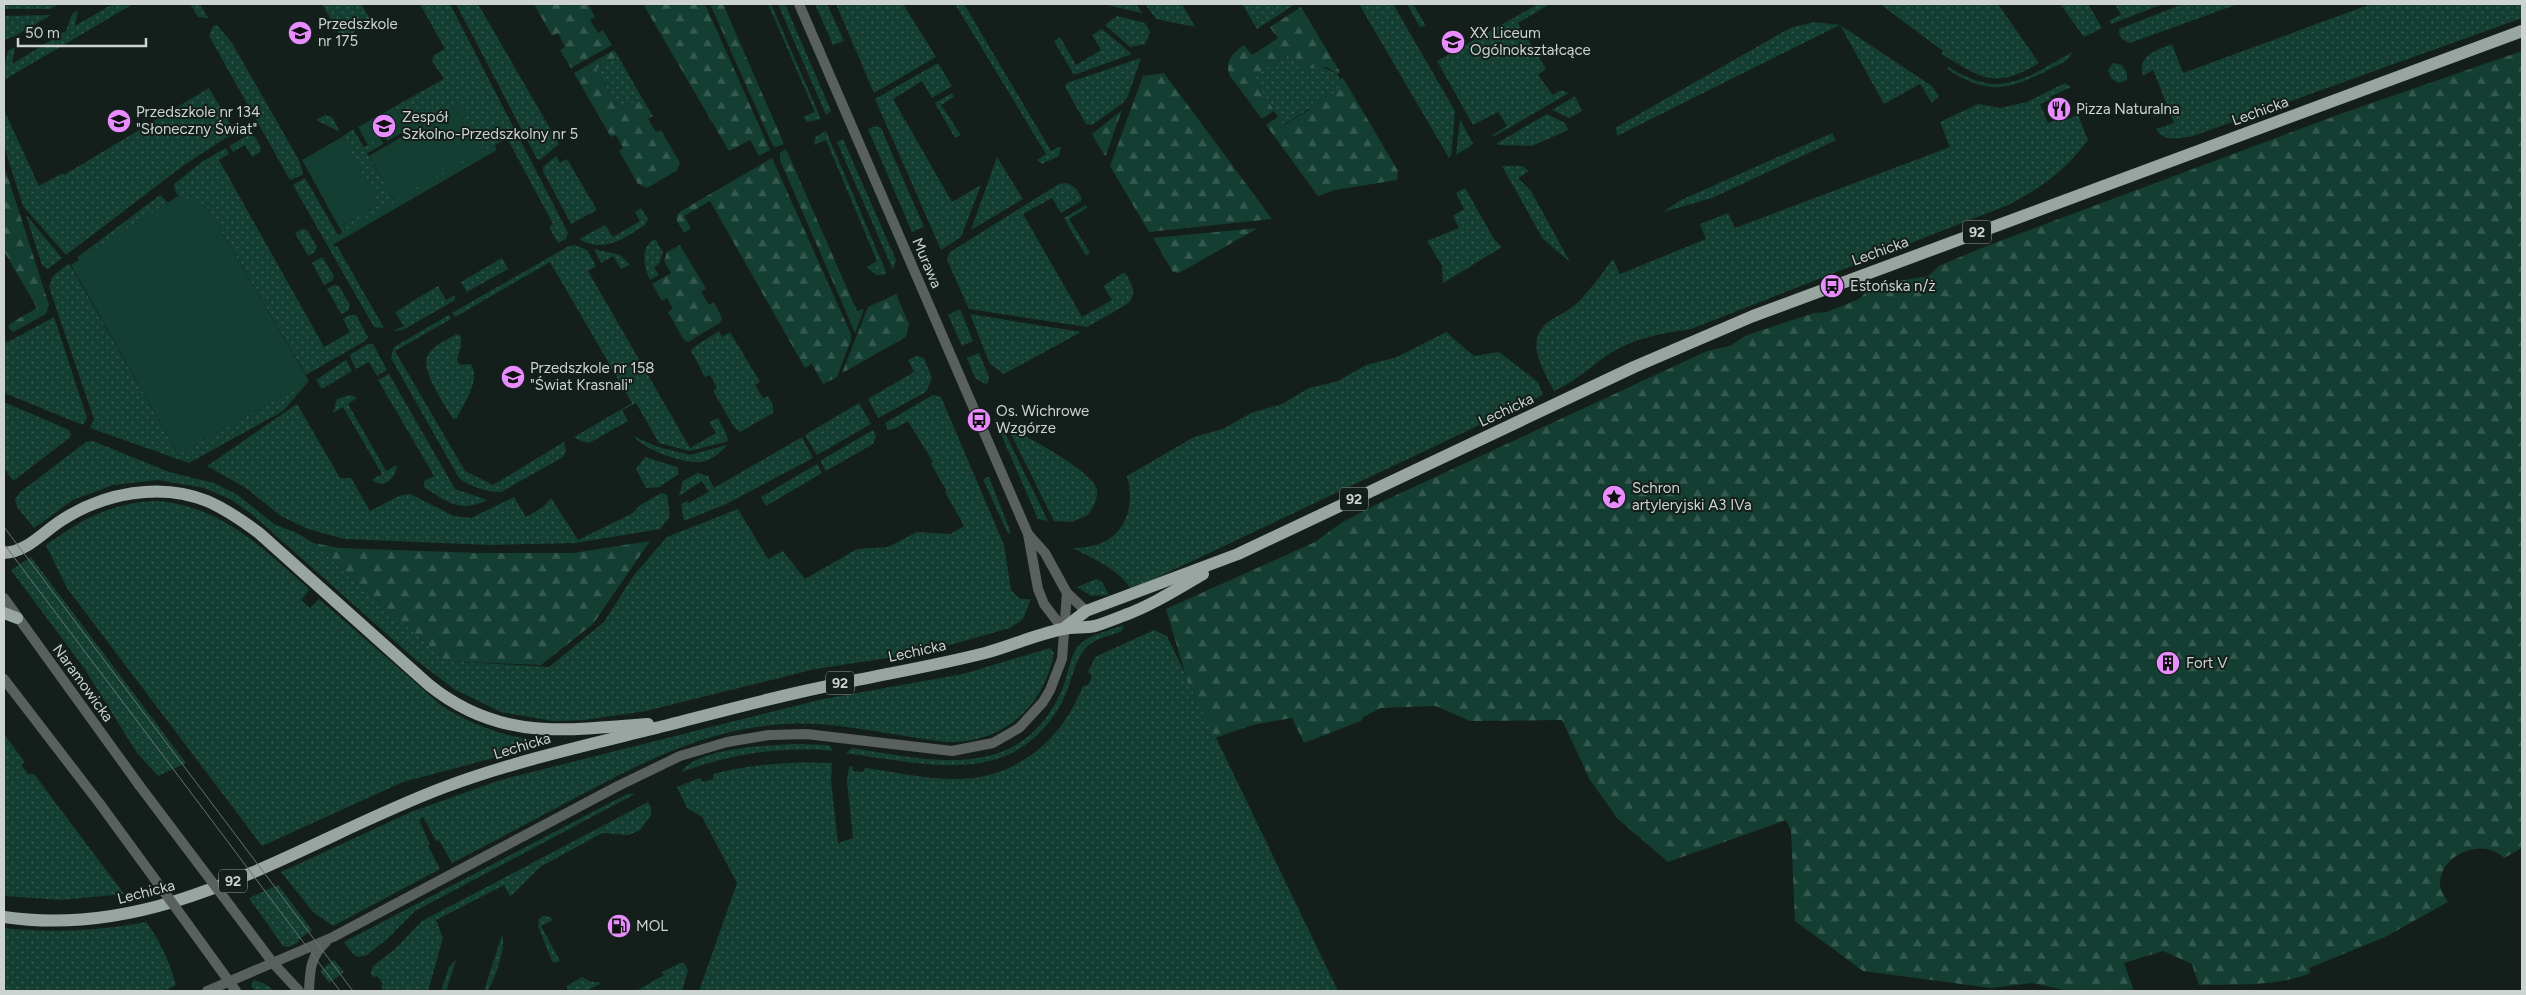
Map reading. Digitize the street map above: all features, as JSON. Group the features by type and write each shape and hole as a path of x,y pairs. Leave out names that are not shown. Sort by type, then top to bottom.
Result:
{"main road":[{"name":"Lechicka","path":"4,917 40,920 94,918 132,914 169,905 237,880 352,826 448,786 547,755 841,683 930,666 1063,629 1094,626 1135,611 1238,554 1608,379 1753,316 2522,31"},
{"path":"4,553 21,550 79,510 112,496 165,491 183,495 206,501 231,513 259,533 429,685 443,696 478,714 511,726 548,731 683,721"},
{"name":"Lechicka","path":"1063,629 1086,611 1238,554"},
{"path":"4,613 17,618"}],"street":[{"name":"Murawa","path":"799,4 1028,534 1032,561 1044,604 1063,629"},
{"name":"Murawa","path":"1028,534 1045,553 1067,593 1086,611"},
{"path":"207,991 333,937 680,756 727,742 769,736 806,734 952,751 993,743 1019,728 1043,702 1062,659 1067,593"},
{"name":"Naramowicka","path":"4,598 139,786 273,963"},
{"path":"4,679 100,804 236,991"},
{"path":"309,991 310,967 314,957 333,937"},
{"path":"273,963 299,991"}],"green space":[{"path":"4,4 59,4 51,9 4,9"},
{"path":"113,4 133,4 4,80 4,68 8,51 15,47 12,64 66,31 72,14 78,10 75,26"},
{"path":"190,4 200,4 208,18 198,17"},
{"path":"322,4 361,4 372,22 342,39"},
{"path":"420,4 450,4 568,233 566,239 558,243 549,227 553,224 507,138 343,233 339,227 379,204 342,137 353,129 364,147 380,138 383,144 367,153 394,200 458,104 409,133 407,130 387,141 384,136 404,125 394,107 444,79 432,61 434,55 445,49"},
{"path":"456,4 478,4 559,144 540,160 537,159"},
{"path":"534,4 588,4 595,17 590,20 598,33 603,30 612,45 571,68 560,50 565,47 558,33 552,36"},
{"path":"643,4 705,4 770,150 759,156 750,140 729,151"},
{"path":"710,4 723,4 784,144 776,147 773,146"},
{"path":"768,4 771,4 821,119 807,122 803,117 815,112"},
{"path":"778,4 785,4 831,111 826,115"},
{"path":"815,4 827,4 844,41 833,45"},
{"path":"836,4 903,4 936,57 874,93"},
{"path":"955,4 964,4 1051,151 1061,146 1059,156 1042,164 1037,160 1046,154"},
{"path":"1103,4 1136,4 1142,13"},
{"path":"1145,4 1182,4 1195,27 1156,19"},
{"path":"1242,4 1295,4 1257,29"},
{"path":"1359,4 1393,4 1455,111 1451,156 1449,158"},
{"path":"1407,4 1413,4 1426,26 1420,27"},
{"path":"1538,4 1550,4 1518,23 1546,69 1538,75 1553,95 1561,90 1569,93 1493,137 1492,135 1507,126 1498,112 1473,125 1437,61"},
{"path":"1880,4 1998,4 2039,63 2024,72 2010,77 1988,78 1967,69 1941,54 1943,51"},
{"path":"2060,4 2088,4 2102,28 2084,37"},
{"path":"2115,4 2163,4 2111,24 2110,20 2121,15"},
{"path":"2183,4 2238,4 2130,43 2123,40 2120,36 2119,29"},
{"path":"2371,4 2522,4 2522,18 2193,136 2168,138 2156,129 2174,123 2153,70 2143,76 2143,63 2155,51 2172,44 2183,73"},
{"path":"1301,7 1340,72 1337,74 1326,67 1304,69 1292,53 1253,76 1274,111 1262,119 1230,76 1228,66 1230,58 1244,45 1252,55 1278,38 1270,27"},
{"path":"51,15 15,36 4,40 4,16"},
{"path":"1117,16 1145,23 1150,32 1145,44 1130,47 1105,25"},
{"path":"1814,22 1840,25 1617,136 1616,128 1620,125 1790,28"},
{"path":"217,25 232,43 300,162 303,175 290,180 209,36 213,26"},
{"path":"1840,25 1932,86 1939,96 1932,103 1920,84 1884,104"},
{"path":"1102,29 1132,54 1074,75 1054,41 1060,37 1076,65 1101,50 1092,35"},
{"path":"614,50 618,56 596,68 619,110 642,98 653,116 648,119 656,132 661,130 680,163 676,171 647,188 638,184 619,151 623,148 616,135 611,137 574,73"},
{"path":"2522,51 2522,848 2504,858 2495,852 2484,849 2463,852 2447,865 2442,874 2440,884 2448,902 2385,937 2309,968 2311,973 2284,981 2256,984 2199,985 2192,964 2163,951 2124,963 2134,991 2069,991 2032,983 1991,988 1863,971 1795,921 1791,831 1786,820 1668,862 1618,819 1590,780 1562,720 1470,721 1436,706 1381,708 1363,717 1361,721 1304,743 1292,718 1252,725 1215,738 1188,683 1166,609 1315,542 1341,523 1375,505 1707,351 1730,346 1745,336 1786,322 1814,313 1827,312 1859,299 1869,289 1893,282 1928,276 1939,266 1984,247 2343,113"},
{"path":"2072,52 2059,65 2009,86 1997,87 1974,83 1947,69 1949,67 1967,77 1998,84 2026,77"},
{"path":"1292,53 1337,74 1345,87 1283,125 1252,76"},
{"path":"618,56 642,98 619,110 596,68"},
{"path":"1141,58 1128,96 1123,103 1092,125 1086,124 1065,87 1067,83"},
{"path":"938,63 952,86 932,98 922,81 893,99 952,202 981,185 961,237 941,250 875,99"},
{"path":"2113,63 2122,65 2127,73 2127,80 2118,83 2111,78 2108,70"},
{"path":"1164,73 1272,219 1149,232 1110,166 1143,76"},
{"path":"1343,78 1398,171 1397,180 1335,190 1318,196 1266,125 1278,117 1284,125 1309,110 1314,100 1329,96 1345,87 1340,79"},
{"path":"2065,83 2071,87 2040,104 2048,123 2059,119 2060,122 2078,115 2088,140 2061,170 2031,192 2008,205 1691,329 1657,335 1626,345 1554,391 1538,357 1536,348 1540,331 1547,323 1573,307 1591,288 1613,259 1620,274 1706,239 1700,224 1728,213 1735,228 1950,147 1940,122 1978,104 2000,108 2027,102"},
{"path":"209,88 235,132 184,165 66,255 23,206 4,146 4,110 39,186 63,173 64,175"},
{"path":"952,93 954,97 941,105 961,135 955,138 935,103"},
{"path":"1575,96 1582,111 1569,118 1552,110"},
{"path":"458,104 484,149 394,200 369,156"},
{"path":"394,107 404,125 368,145 358,127"},
{"path":"1122,110 1106,155 1104,155 1092,134"},
{"path":"1547,114 1565,123 1568,130 1532,146 1498,145 1497,143"},
{"path":"325,115 332,117 340,132 316,120"},
{"path":"1460,119 1473,144 1456,155"},
{"path":"875,126 881,128 924,227 912,232 868,129"},
{"path":"826,131 887,274 876,275 867,267 877,261 826,140 814,145 815,137"},
{"path":"1832,133 1836,140 1712,198 1663,212 1681,200"},
{"path":"250,134 255,137 261,148 260,152 252,157 245,145 233,152 229,146"},
{"path":"342,137 379,204 339,227 302,160"},
{"path":"843,139 896,260 893,270 837,142"},
{"path":"494,145 497,150 334,244 331,239"},
{"path":"226,148 229,154 219,160 324,347 350,332 343,319 350,315 356,315 368,337 365,341 306,375 207,207 185,200 175,190 174,184 203,161"},
{"path":"786,149 857,311 864,309 855,333 780,160 780,153"},
{"path":"556,156 560,163 567,159 597,210 571,224 543,171 543,167"},
{"path":"997,157 1023,199 971,230"},
{"path":"772,158 851,334 851,340 837,377 823,384 812,364 805,368 710,201 684,216 691,228 684,233 677,221 677,215 681,211"},
{"path":"4,165 49,305 46,314 13,332 8,327 11,323 37,308 4,251"},
{"path":"1502,166 1522,166 1529,171 1518,178 1531,191 1570,262 1543,239"},
{"path":"305,178 338,235 331,240 335,247 337,246 384,328 374,327 293,185"},
{"path":"1067,183 1076,188 1082,199 1081,201 1061,213 1052,198 1023,214 1082,317 1112,300 1103,286 1123,273 1126,274 1133,288 1133,295 1129,303 1087,327 969,309 947,260 950,252 1059,184"},
{"path":"1465,188 1494,239 1502,247 1443,283 1442,266 1427,241 1459,228 1453,216 1464,209 1456,193"},
{"path":"160,195 168,203 79,260 78,257"},
{"path":"178,196 207,207 309,381 178,454 71,265"},
{"path":"1086,205 1087,208 1069,219 1090,253 1086,256 1064,218"},
{"path":"641,208 648,219 645,225 622,239 606,245 598,245 579,239 605,225 613,237 640,221 635,212"},
{"path":"26,215 62,258 48,269 42,265"},
{"path":"1258,228 1179,273 1173,272 1153,238"},
{"path":"302,229 307,230 317,247 315,252 308,256 295,233"},
{"path":"655,239 663,252 659,264 654,267 659,275 650,280 644,258 647,247"},
{"path":"574,245 587,250 596,266 588,271 690,448 716,433 709,422 718,418 728,441 690,451 659,443 636,403 622,410 628,421 589,443 574,437 632,403 550,262 455,317 452,313 569,246"},
{"path":"680,245 706,289 701,292 709,305 714,302 722,318 720,323 688,342 684,340 668,312 673,309 667,298 662,301 652,284 671,273 664,261 667,252"},
{"path":"594,249 620,255 630,265 621,269 613,256 601,263"},
{"path":"322,257 334,276 332,281 324,285 312,263"},
{"path":"502,258 508,269 467,292 461,282"},
{"path":"69,263 178,454 309,381 283,411 189,463 90,428 94,419 49,287 52,277"},
{"path":"334,285 339,286 350,305 348,311 341,314 327,289"},
{"path":"438,286 446,300 455,295 455,300 403,330 393,331 404,326 395,312"},
{"path":"896,294 909,324 906,337 842,373 868,307"},
{"path":"960,309 973,341 962,346 948,315"},
{"path":"970,314 1081,332 1004,374 990,364"},
{"path":"449,315 451,319 395,351 465,471 493,485 564,442 566,451 563,457 501,492 479,488 459,478 391,358 394,347"},
{"path":"54,317 87,418 83,425 4,393 4,341 8,342"},
{"path":"719,331 722,337 730,332 760,382 755,385 763,398 768,396 773,405 773,413 740,432 734,427 713,391 717,388 710,375 705,377 691,351 694,347"},
{"path":"1446,332 1474,356 1499,352 1538,382 1543,395 1131,590 1120,576 1097,560 1073,548 1088,547 1102,543 1121,528 1129,505 1130,491 1127,476 1194,437 1223,429 1251,413 1282,404 1309,388 1338,381 1366,365 1397,357"},
{"path":"457,334 461,336 461,346 457,359 460,365 471,364 474,370 474,377 467,399 457,418 453,419 434,387 426,361 434,348"},
{"path":"368,344 373,344 387,370 377,376 369,362 356,369 350,357 351,354"},
{"path":"979,353 989,377 987,385 975,378 967,358"},
{"path":"916,356 924,358 932,378 926,392 878,418 868,399 914,372 908,360"},
{"path":"346,360 352,371 322,389 316,380"},
{"path":"389,374 455,489 487,500 478,504 462,506 447,502 424,487 424,481 434,476 378,380"},
{"path":"350,395 357,398 348,404 386,471 397,465 392,478 385,483 376,483 372,480 382,474 343,407 333,413 337,399"},
{"path":"933,395 941,397 1004,545 1011,590 1020,599 1031,599 1023,619 1010,628 950,645 901,656 815,669 646,711 584,720 553,721 501,712 454,689 417,661 253,515 230,499 204,488 158,480 113,485 73,500 34,528 17,507 15,500 19,493 86,442 93,441 169,472 214,483 238,495 274,524 299,534 313,543 446,661 549,667 604,622 634,575 667,537 738,509 768,559 783,551 805,579 857,549 888,547 917,532 950,534 964,526 931,464 933,462 908,421 894,429 888,430 885,423"},
{"path":"4,402 69,430 71,435 13,481 4,468"},
{"path":"859,403 871,424 817,455 805,435"},
{"path":"297,404 340,478 351,478 370,511 399,496 410,494 454,516 471,518 514,497 526,517 543,507 551,498 578,540 633,513 639,506 661,493 667,495 670,516 660,529 575,543 491,545 344,539 308,529 281,516 246,488 207,466"},
{"path":"994,418 999,421 1048,521 1038,519"},
{"path":"1007,426 1072,464 1093,482 1097,490 1097,497 1088,515 1072,522 1054,521"},
{"path":"873,430 876,436 873,444 826,471 820,461"},
{"path":"633,436 658,447 690,455 727,445 712,458 701,462 693,462 684,461 655,451"},
{"path":"802,437 813,458 726,504 684,521 681,504 687,501 689,503 709,492 702,481 679,496 683,481 698,473 708,476 714,488"},
{"path":"645,457 677,467 679,474 659,487 646,488 636,469"},
{"path":"817,464 822,473 766,506 761,497"},
{"path":"989,477 1011,533 1008,534 983,479"},
{"path":"158,501 202,511 239,531 273,557 307,587 309,590 301,600 310,608 319,599 441,705 463,718 486,728 534,740 535,747 403,782 262,846 67,588 46,545 72,527 99,514 127,505"},
{"path":"650,541 593,624 541,665 446,661 313,543 340,548 479,553 573,553"},
{"path":"31,557 186,763 158,776 137,753 84,668 11,570"},
{"path":"1096,579 1102,582 1109,595 1091,596 1077,587"},
{"path":"1124,625 1122,631 1097,640 1085,649 1080,656 1062,702 1042,730 1019,749 994,760 966,765 907,762 846,753 852,748 941,760 969,759 996,754 1021,742 1042,723 1060,694 1073,656 1079,646 1090,637"},
{"path":"1154,630 1167,636 1338,991 699,991 737,883 702,817 687,808 677,787 700,778 703,782 713,779 713,774 743,768 802,762 832,763 831,781 838,843 853,838 847,781 849,766 853,767 853,771 863,772 865,768 924,777 960,779 981,777 1019,763 1036,752 1063,723 1083,686 1088,685 1092,676 1088,672 1095,657"},
{"path":"1050,648 1054,653 1049,673 1041,690 1030,706 1017,719 985,737 966,741 946,742 845,727 805,724 784,724 729,732 678,748 629,770 452,863 439,840 436,841 423,817 419,820 430,844 428,846 440,869 333,926 313,912 281,872 411,812 500,780 823,699 963,674"},
{"path":"4,734 24,761 22,766 28,774 34,774 124,894 61,900 4,896"},
{"path":"768,745 829,745 833,751 794,750 756,753 718,760 681,772 689,764 717,753"},
{"path":"627,794 635,794 415,911 386,940 367,955 358,957 354,955 344,942"},
{"path":"648,802 651,807 651,815 640,830 629,835 602,833 540,867 512,895 510,896 504,885 436,920 443,938 428,991 383,991 381,987 383,984 377,976 372,977 373,966 395,949 422,921"},
{"path":"278,885 312,930 298,940 299,942 289,947 283,946 249,898"},
{"path":"543,916 550,917 553,920 541,926 560,961 555,963 552,961 538,926 539,919"},
{"path":"146,922 164,952 176,985 165,991 4,991 4,928 75,930"},
{"path":"502,935 503,947 499,963 490,986 487,991 484,991"},
{"path":"334,960 344,972 329,983 320,971"},
{"path":"456,960 446,991 441,991 449,967"},
{"path":"680,963 684,963 688,970 682,991 636,991 664,975 662,972"},
{"path":"582,977 591,982 599,982 600,984 586,991 568,991 567,986"},
{"path":"254,980 265,984 275,991 255,991 251,986"}],"tram line":[{"path":"4,527 353,991"},
{"path":"4,544 340,991"}],"place":[{"name":"Przedszkole nr 175","path":"300,33"},
{"name":"XX Liceum Ogólnokształcące","path":"1453,42"},
{"name":"Pizza Naturalna","path":"2059,109"},
{"name":"Przedszkole nr 134 \"Słoneczny Świat\"","path":"119,121"},
{"name":"Zespół Szkolno-Przedszkolny nr 5","path":"384,126"},
{"name":"Estońska n/ż","path":"1832,286"},
{"name":"Przedszkole nr 158 \"Świat Krasnali\"","path":"513,377"},
{"name":"Os. Wichrowe Wzgórze","path":"979,420"},
{"name":"Schron artyleryjski A3 IVa","path":"1614,497"},
{"name":"Fort V","path":"2168,663"},
{"name":"MOL","path":"619,926"}]}
